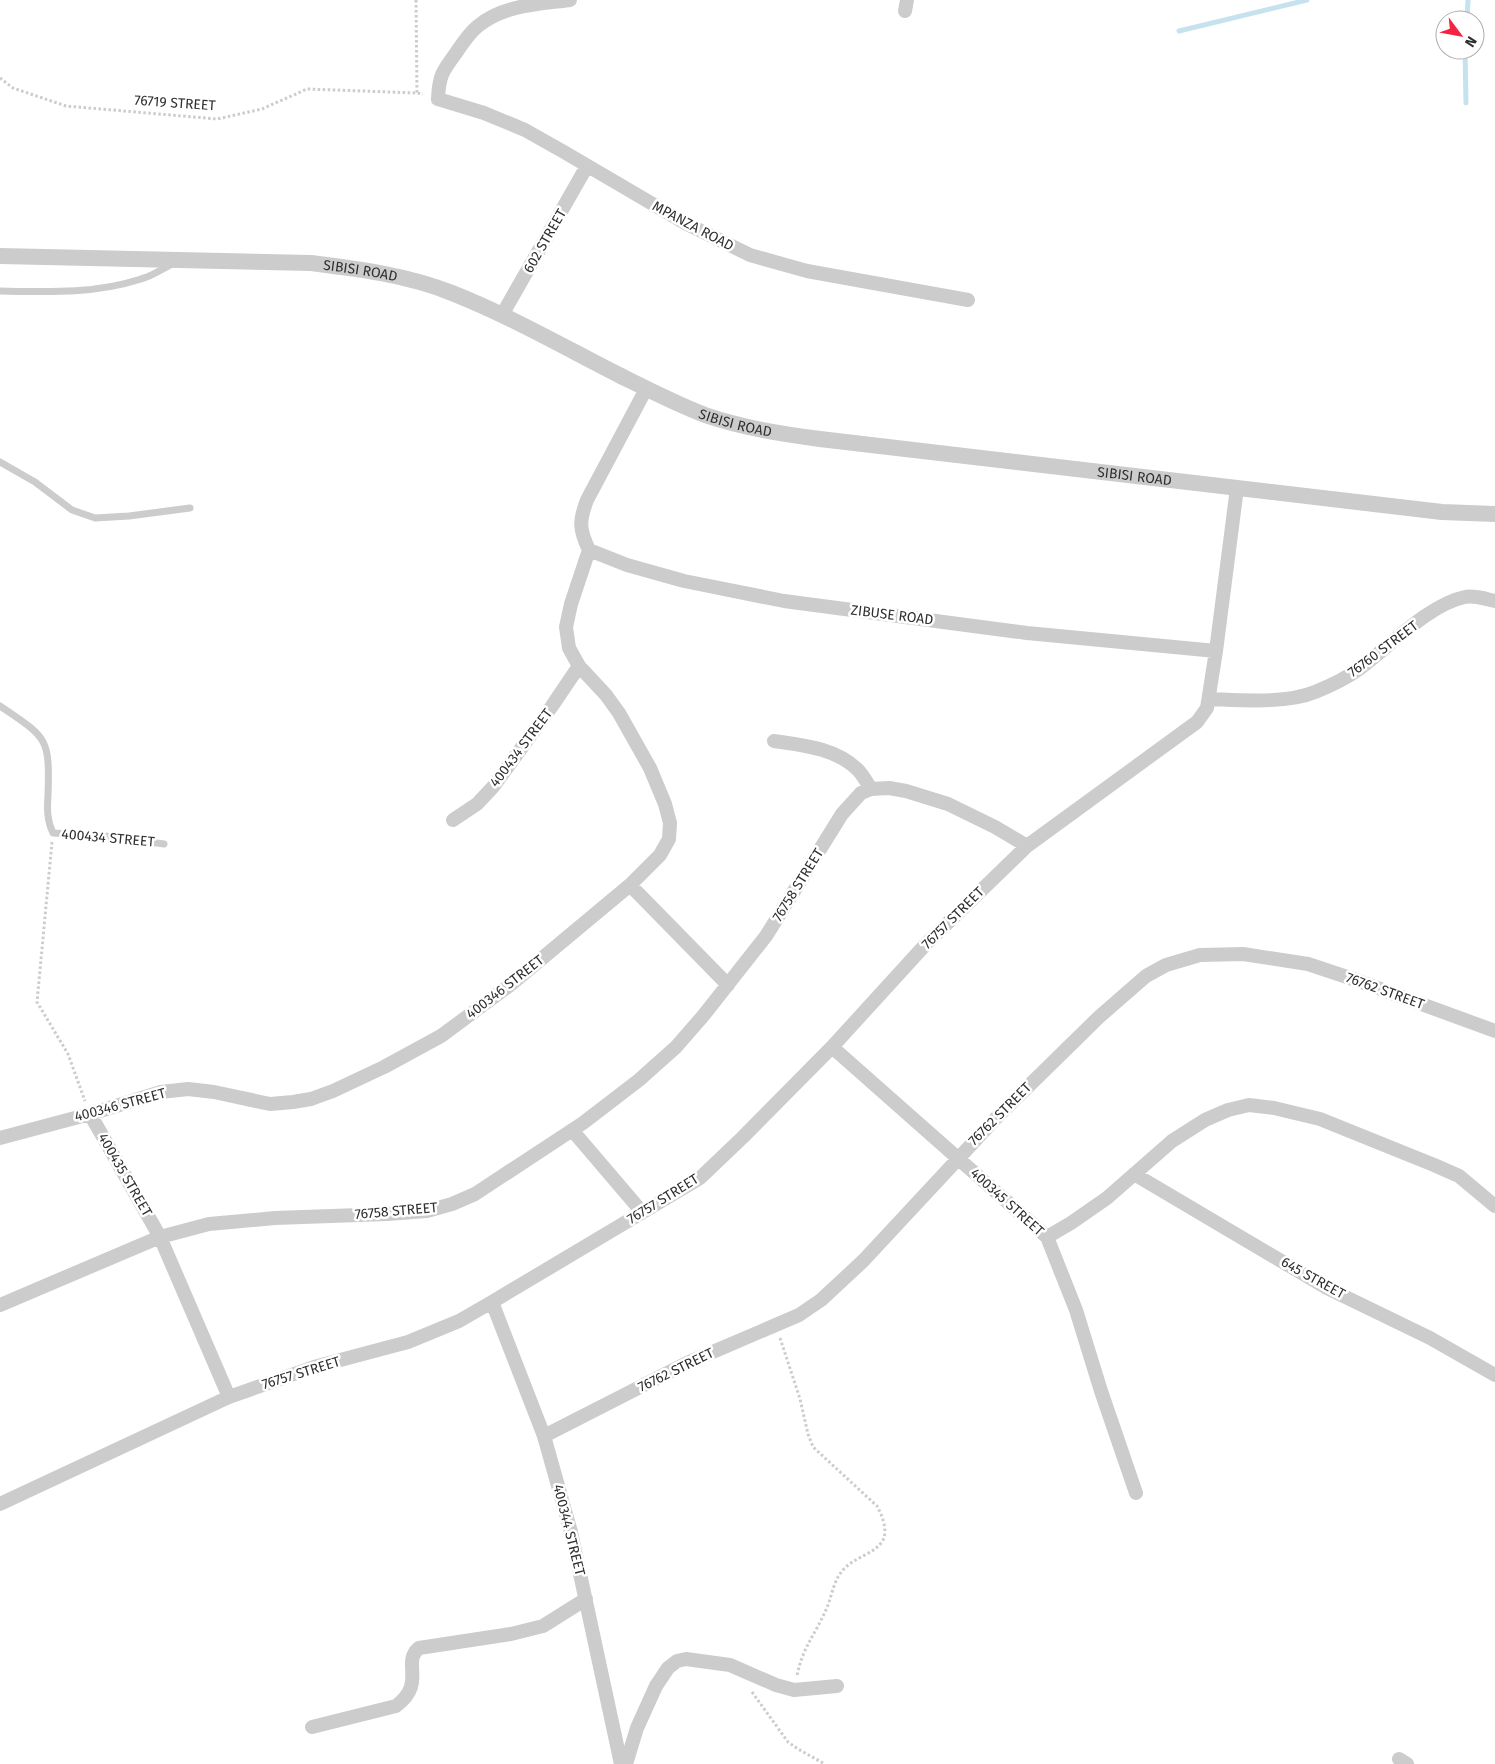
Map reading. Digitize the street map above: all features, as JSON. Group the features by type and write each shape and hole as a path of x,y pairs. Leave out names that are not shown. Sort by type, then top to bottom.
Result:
{"street":[{"path":"438,99 439,83 443,70 477,27 499,12 570,0"},
{"name":"MPANZA ROAD","path":"438,99 484,113 525,130 685,223 750,255 807,271 968,300"},
{"name":"602 STREET","path":"502,315 587,166"},
{"name":"SIBISI ROAD","path":"0,256 311,263 353,268 402,277 451,292 502,315 646,389 705,415 764,431 1442,512 1495,514"},
{"path":"589,550 582,536 581,515 587,500 646,389"},
{"path":"1216,651 1237,488"},
{"name":"ZIBUSE ROAD","path":"589,550 627,565 684,581 784,601 1027,633 1216,651"},
{"name":"400346 STREET","path":"0,1138 90,1114 161,1092 188,1089 214,1092 270,1104 302,1100 333,1091 384,1067 441,1036 510,985 630,884 660,854 669,839 670,823 665,804 650,768 619,713 606,695 579,666 569,648 566,627 571,604 589,550"},
{"name":"76760 STREET","path":"1209,699 1280,700 1312,694 1339,682 1358,670 1411,626 1448,602 1467,596 1495,600"},
{"name":"76757 STREET","path":"0,1504 229,1397 314,1367 408,1342 459,1321 700,1178 744,1137 832,1047 926,944 1026,846 1187,730 1202,716 1207,708 1209,699 1216,651"},
{"name":"400434 STREET","path":"453,820 477,804 493,787 579,666"},
{"path":"774,741 809,746 838,756 858,770 871,789 889,788 906,791 948,804 995,827 1026,846"},
{"name":"76758 STREET","path":"0,1305 160,1237 209,1224 275,1218 427,1211 452,1204 496,1182 572,1130 639,1080 676,1047 728,985 771,929 842,814 861,793 871,789"},
{"path":"630,884 728,985"},
{"name":"76762 STREET","path":"544,1436 687,1363 799,1315 821,1300 844,1281 957,1158 1099,1017 1146,976 1166,965 1200,955 1243,954 1308,964 1495,1031"},
{"name":"400345 STREET","path":"832,1047 1047,1237 1076,1310 1136,1493"},
{"path":"1047,1237 1107,1198 1172,1141 1205,1120 1228,1110 1249,1105 1274,1108 1320,1120 1434,1165 1459,1176 1495,1206"},
{"name":"400435 STREET","path":"90,1114 160,1237 229,1397"},
{"path":"572,1130 642,1212"},
{"name":"645 STREET","path":"1134,1174 1327,1288 1430,1338 1495,1374"},
{"name":"400344 STREET","path":"492,1302 544,1436 571,1532 621,1764"},
{"path":"312,1727 396,1706 410,1693 412,1687 412,1657 419,1648 511,1634 543,1626 586,1599"},
{"path":"626,1764 637,1728 647,1704 668,1668 677,1661 686,1659 730,1664 776,1685 794,1690 837,1686"}],"lane":[{"path":"0,291 71,292 112,287 143,279 181,260"},
{"path":"0,462 35,482 72,510 95,518 129,516 190,508"},
{"path":"0,706 34,730 46,748 49,775 48,820 53,833"},
{"name":"400434 STREET","path":"53,833 105,836 164,844"}],"path":[{"path":"416,0 417,93"},
{"name":"76719 STREET","path":"0,78 13,88 66,106 217,119 262,110 307,88 417,93 438,99"},
{"path":"53,833 37,1002 68,1054 90,1114"},
{"path":"776,1326 800,1399 810,1440 819,1452 877,1506 885,1529 885,1534 880,1544 846,1567 839,1575 825,1613 806,1644 800,1661 794,1690"},
{"path":"730,1664 788,1742 823,1763"}],"waterway":[{"path":"1179,31 1307,0"},
{"path":"1468,0 1468,10"},
{"path":"1465,60 1466,103"}]}
